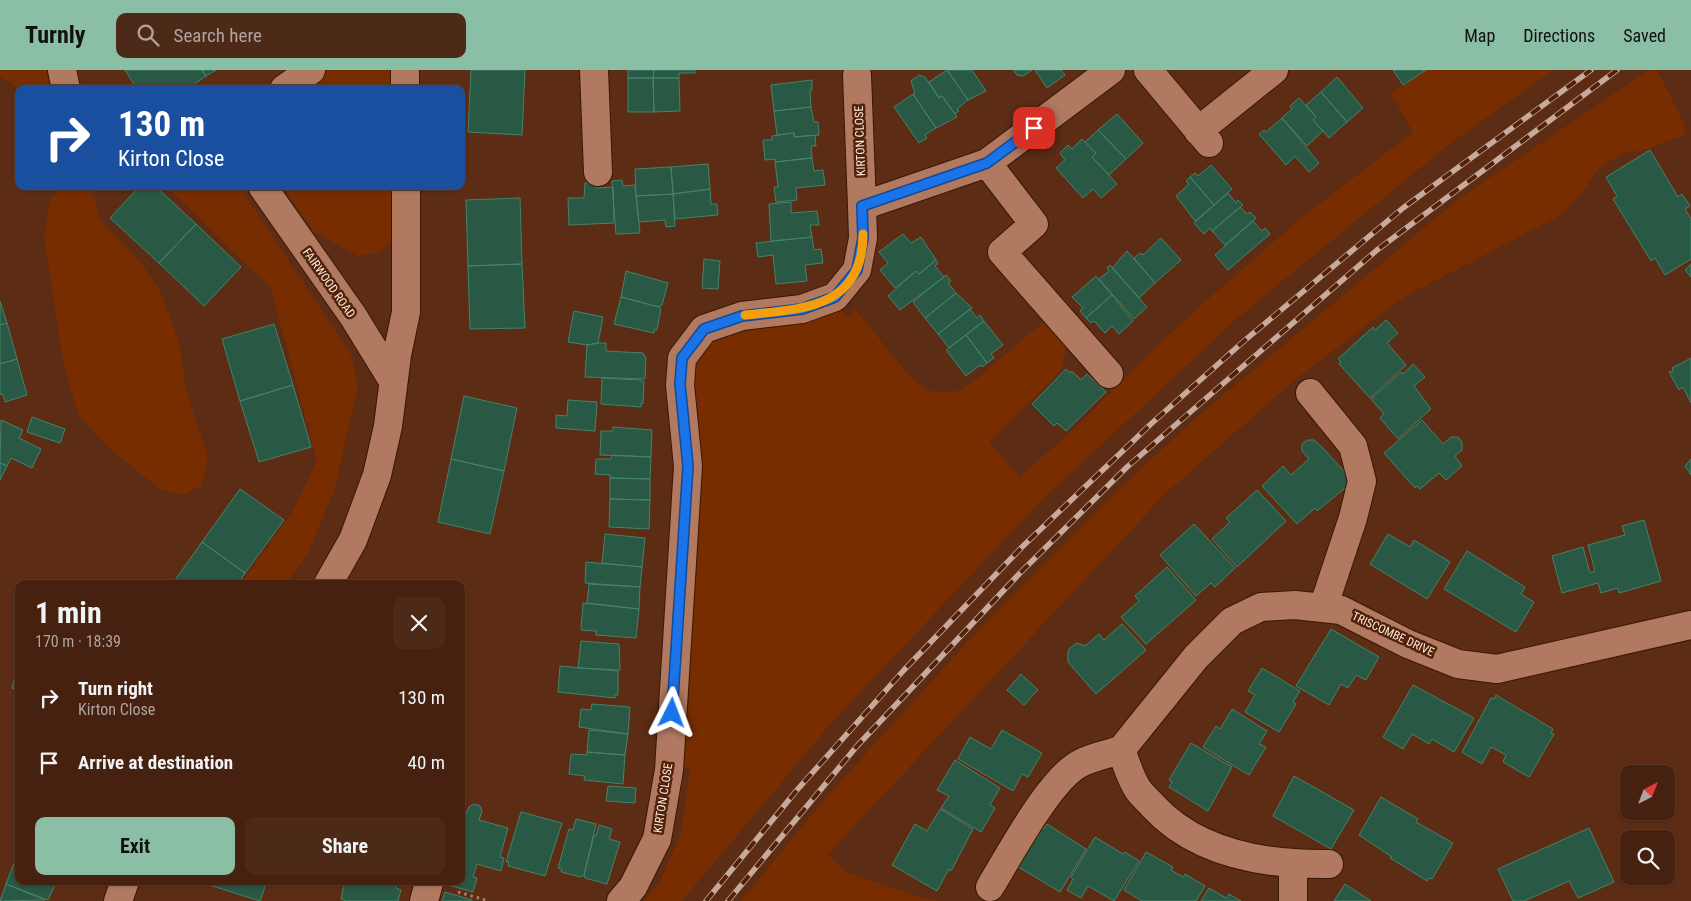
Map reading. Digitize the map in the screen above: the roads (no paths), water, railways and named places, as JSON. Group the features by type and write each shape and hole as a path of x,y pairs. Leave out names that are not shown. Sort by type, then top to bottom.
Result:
{"street":[{"path":"62,70 65,85"},
{"path":"290,85 311,70"},
{"path":"405,70 405,85"},
{"path":"594,70 598,172"},
{"path":"862,206 987,163 1111,70"},
{"path":"1148,70 1204,138 1274,70"},
{"name":"KIRTON CLOSE","path":"621,901 633,886 657,839 669,770 688,466 680,384 682,358 704,329 742,316 802,309 835,297 857,270 863,238 857,75"},
{"path":"987,163 1034,224 1002,252 1109,374"},
{"name":"FAIRWOOD ROAD","path":"265,190 353,316 393,381"},
{"path":"330,580 353,540 377,475 388,426 393,381 406,312 406,190"},
{"path":"1310,393 1353,446 1362,480 1353,518 1323,608"},
{"name":"TRISCOMBE DRIVE","path":"1121,750 1196,657 1232,621 1261,607 1295,605 1342,610 1408,644 1458,664 1497,669 1691,625"},
{"path":"990,887 1036,810 1058,784 1079,764 1121,750 1137,789 1166,820 1203,844 1242,855 1293,865 1329,864"},
{"path":"1293,865 1293,901"},
{"path":"118,901 124,885"}],"railway":[{"path":"706,901 797,790 904,670 1022,547 1152,423 1244,341 1403,208 1591,70"},
{"path":"728,901 857,746 1020,573 1127,467 1377,250 1617,70"}]}
